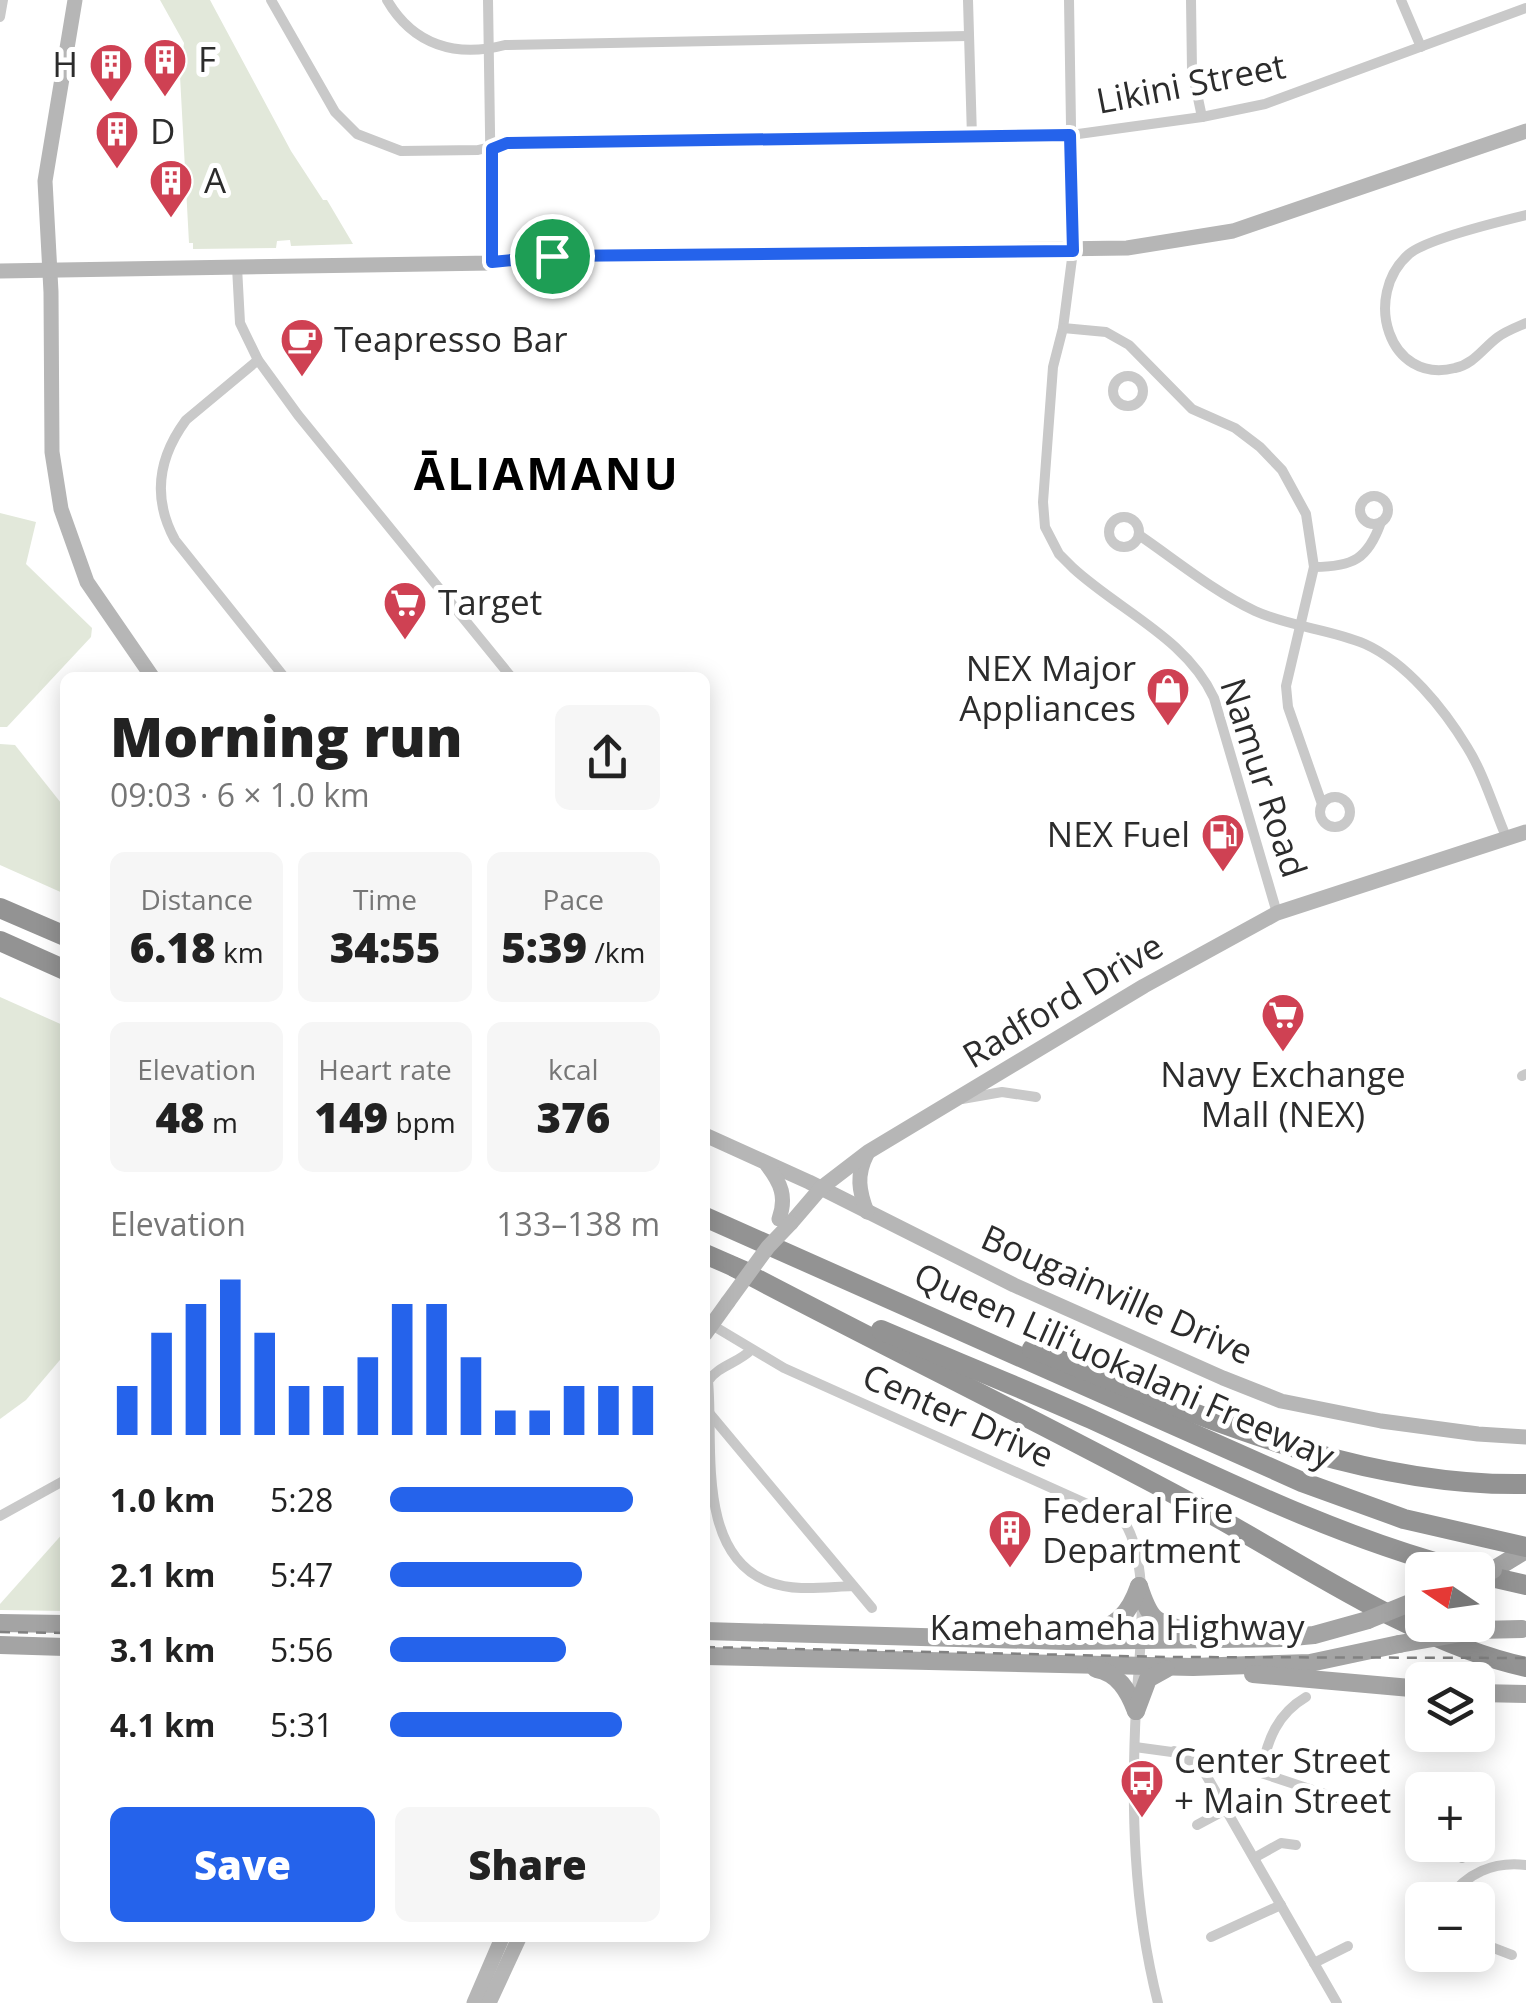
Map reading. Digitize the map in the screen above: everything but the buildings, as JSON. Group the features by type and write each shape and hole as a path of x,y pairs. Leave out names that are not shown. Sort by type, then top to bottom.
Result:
{"highway":[{"path":"0,908 60,934"},
{"path":"0,940 60,968"},
{"name":"Queen Liliʻuokalani Freeway","path":"710,1219 1302,1482 1404,1519 1526,1549"},
{"name":"Queen Liliʻuokalani Freeway","path":"710,1256 1088,1418 1288,1510 1405,1553"},
{"path":"802,1260 1253,1436 1385,1470 1526,1482"},
{"path":"734,1266 1180,1497 1405,1623 1453,1645 1526,1664"},
{"path":"1495,1576 1526,1584"}],"main road":[{"path":"1495,1566 1526,1549"},
{"path":"1495,1569 1526,1558"},
{"path":"1139,1586 1151,1618 1165,1626 1218,1638"},
{"path":"1067,1640 1108,1628 1122,1619 1132,1608 1139,1586"},
{"name":"Kamehameha Highway","path":"710,1631 1067,1640 1314,1635 1405,1605"},
{"path":"0,1623 60,1624"},
{"name":"Kamehameha Highway","path":"710,1656 1193,1667 1310,1663 1478,1630 1524,1630"},
{"path":"0,1645 60,1647"},
{"path":"1070,1664 1108,1671 1130,1696 1136,1710"},
{"path":"1136,1710 1148,1680 1156,1672 1171,1667"},
{"path":"1193,1667 1405,1687"},
{"path":"1495,1693 1526,1694"}],"street":[{"path":"0,17 3,0"},
{"path":"75,0 45,181 52,452 57,486 87,582 148,672"},
{"name":"Likini Street","path":"271,0 335,112 357,134 401,151 492,149 507,143 1070,135 1266,104 1526,8"},
{"path":"387,0 402,23 428,42 451,49 968,36"},
{"path":"488,0 492,262"},
{"path":"968,0 972,137"},
{"name":"Namur Road","path":"1069,0 1073,251 1063,328 1053,367 1043,502 1045,527 1059,554 1073,568 1175,647 1206,679 1277,914"},
{"path":"1191,0 1192,70 1202,117"},
{"path":"1402,0 1422,47"},
{"path":"0,271 492,262 552,256 1128,248 1233,231 1526,131"},
{"path":"1526,215 1412,251 1391,273 1383,304 1388,338 1408,360 1439,371 1460,368 1499,337 1526,322"},
{"path":"236,267 240,323 258,360 507,672"},
{"path":"1063,328 1106,332 1128,345 1192,409 1236,428 1260,446 1282,470 1306,514 1314,567 1286,686 1288,706 1322,804"},
{"path":"258,360 178,430 166,450 160,495 175,540 279,672"},
{"path":"1139,380 1151,369"},
{"path":"1314,567 1338,567 1360,558 1372,546 1381,522"},
{"path":"1139,535 1222,594 1260,613 1357,641 1399,665 1469,749 1507,839"},
{"name":"Radford Drive","path":"785,1221 868,1152 1144,986 1277,914 1526,832"},
{"path":"956,1100 1002,1092 1036,1097"},
{"name":"Bougainville Drive","path":"710,1137 822,1188 1014,1285 1222,1378 1281,1400 1381,1421 1526,1437"},
{"path":"868,1152 859,1191 868,1212"},
{"path":"710,1329 785,1221 781,1186 764,1162"},
{"name":"Center Drive","path":"710,1330 1124,1520 1138,1552 1135,1872 1140,1920 1158,2003"},
{"path":"710,1378 752,1350"},
{"path":"710,1414 712,1496 733,1554 753,1574 771,1583 802,1588 853,1586"},
{"path":"710,1414 872,1608"},
{"path":"0,1516 60,1483"},
{"path":"1261,1771 1276,1725 1306,1697"},
{"path":"1135,1747 1216,1758 1355,1804"},
{"path":"1174,1751 1202,1768 1337,2003"},
{"path":"1197,1825 1225,1810"},
{"path":"1254,1858 1280,1843 1296,1844"},
{"path":"1464,1862 1472,1875"},
{"path":"1465,1882 1472,1875 1502,1864 1526,1866"},
{"path":"1211,1937 1281,1905"},
{"path":"474,2003 500,1942"},
{"path":"489,2003 517,1942"},
{"path":"1314,1964 1348,1946"},
{"path":"1495,1948 1512,1954"}],"shaded area":[{"path":"160,0 210,0 291,151 353,244 291,246 290,240 277,241 276,248 193,249 193,243 189,243 180,76 184,43"},
{"path":"0,513 36,522 26,564 92,628 91,637 7,727 0,727"},
{"path":"0,744 15,745 60,802 60,892 0,865"},
{"path":"0,997 60,1024 60,1360 26,1400 0,1419"},
{"path":"60,1537 60,1611 0,1610 0,1604"}],"railway":[{"path":"0,1632 60,1633"},
{"path":"710,1647 1167,1657 1526,1658"}],"place":[{"name":"F","path":"165,98"},
{"name":"H","path":"111,103"},
{"name":"D","path":"117,170"},
{"name":"A","path":"171,219"},
{"name":"Teapresso Bar","path":"302,378"},
{"name":"Target","path":"405,641"},
{"name":"NEX Major Appliances","path":"1168,727"},
{"name":"NEX Fuel","path":"1223,873"},
{"name":"Navy Exchange Mall (NEX)","path":"1283,1053"},
{"name":"Federal Fire Department","path":"1010,1569"},
{"name":"Center Street + Main Street","path":"1142,1819"}],"district":[{"name":"ĀLIAMANU","path":"547,474"}],"route":[{"path":"1070,135 1073,251 552,256 492,262 492,149 507,143 1070,135"}]}
